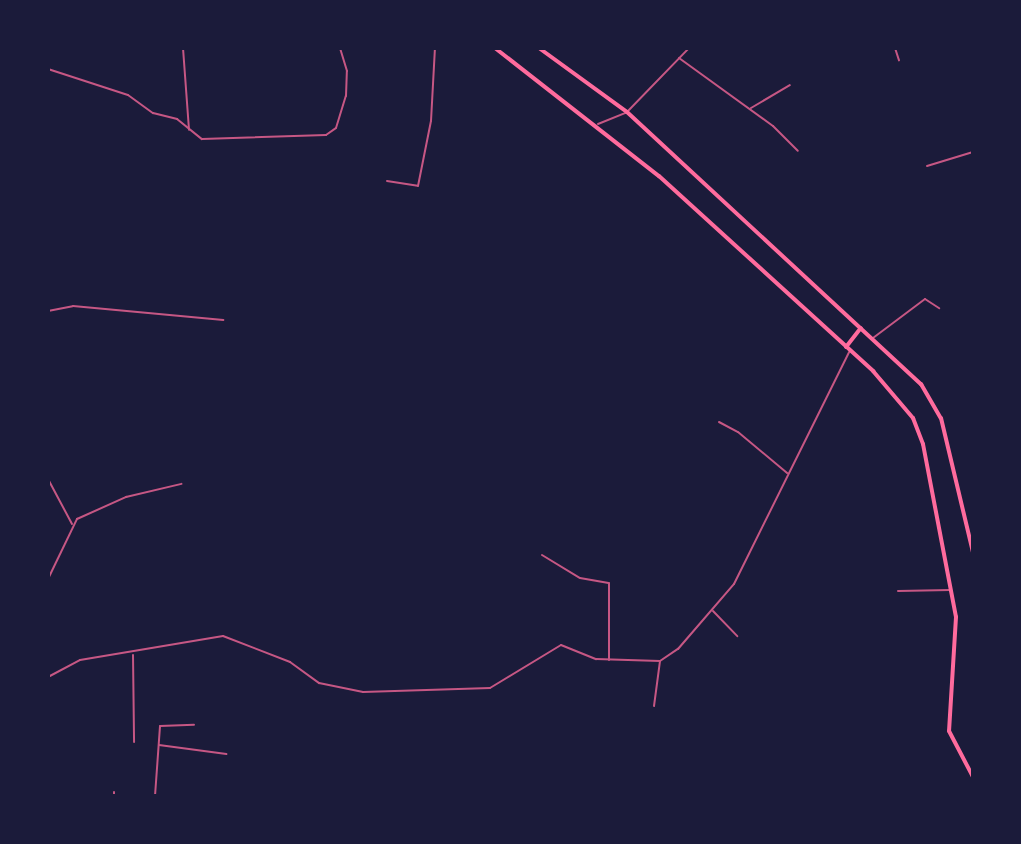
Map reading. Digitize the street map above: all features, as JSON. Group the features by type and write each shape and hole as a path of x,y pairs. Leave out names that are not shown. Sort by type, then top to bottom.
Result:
{"highway":[{"path":"495,48 598,124 848,348 888,386 919,431 952,590 956,633 948,723 973,777"},
{"path":"539,48 627,112 921,384 941,418 973,552"},
{"path":"848,348 861,328"}],"street":[{"path":"183,48 189,131"},
{"path":"48,69 128,95 153,113 177,119 189,131 212,140 332,132 346,96 347,71 340,48"},
{"path":"387,181 418,186 431,121 435,48"},
{"path":"598,124 627,112 689,48"},
{"path":"895,48 899,60"},
{"path":"679,58 750,108 798,151"},
{"path":"750,108 790,85"},
{"path":"927,166 973,152"},
{"path":"872,339 920,302 929,299 939,308"},
{"path":"48,311 73,306 223,320"},
{"path":"48,677 80,660 133,653 187,639 231,637 290,662 319,683 384,692 490,688 557,646 609,661 660,661 678,649 734,584 848,348"},
{"path":"719,422 738,432 787,474"},
{"path":"48,479 72,525"},
{"path":"48,579 72,525 120,499 181,484"},
{"path":"542,555 580,578 609,583 609,661"},
{"path":"898,591 952,590"},
{"path":"712,610 737,636"},
{"path":"133,653 134,742"},
{"path":"654,706 660,661"},
{"path":"155,796 160,726 194,725"},
{"path":"158,744 226,754"}]}
